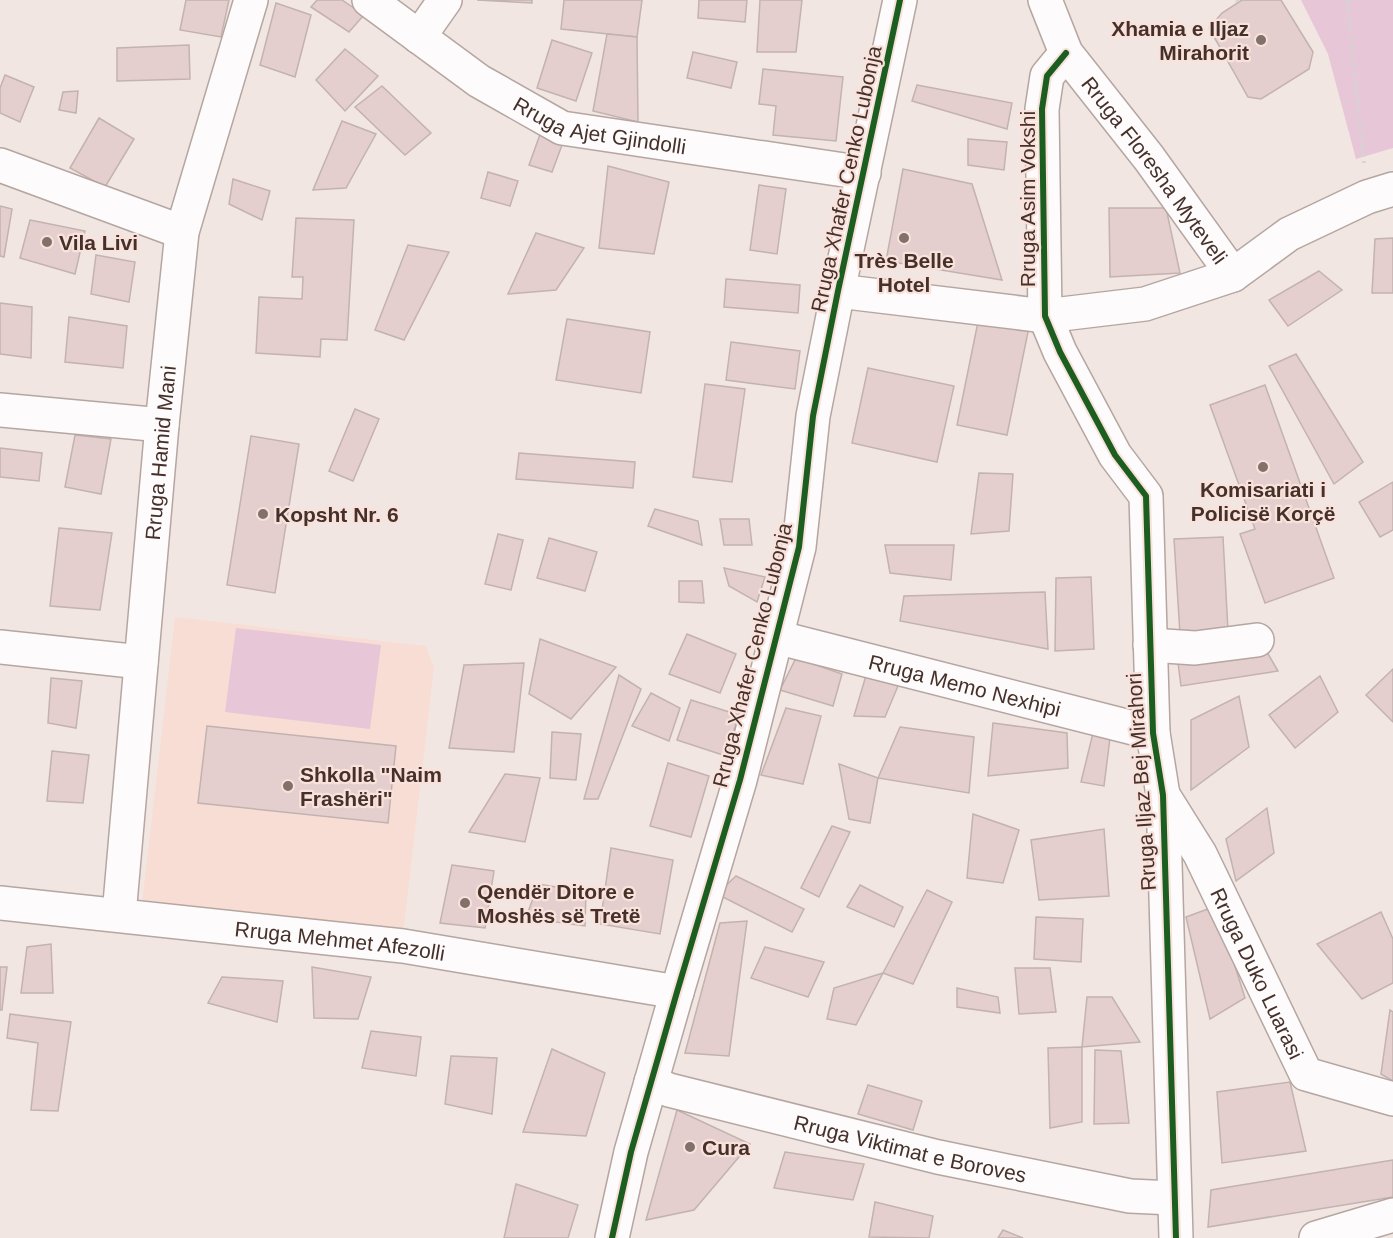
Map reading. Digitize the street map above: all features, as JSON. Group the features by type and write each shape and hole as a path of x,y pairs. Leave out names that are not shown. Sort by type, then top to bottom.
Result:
{"street":[{"name":"Rruga Hamid Mani","path":"119,915 162,426 182,232 250,0"},
{"name":"Rruga Ajet Gjindolli","path":"369,0 479,81 562,128 864,173"},
{"path":"419,37 445,0"},
{"name":"Rruga Xhafer Cenko Lubonja","path":"612,1238 631,1152 676,992 740,780 799,547 813,416 900,0"},
{"name":"Rruga Floresha Myteveli","path":"1045,0 1066,53 1149,158 1233,275 1289,234 1380,193"},
{"name":"Rruga Asim Vokshi","path":"1045,316 1042,109 1047,76 1066,53"},
{"path":"0,165 182,232"},
{"path":"838,291 1045,316 1145,304 1233,275"},
{"name":"Rruga Iljaz Bej Mirahori","path":"1045,316 1060,352 1115,455 1146,496 1153,733 1162,795 1176,1238"},
{"path":"0,410 162,426"},
{"name":"Rruga Memo Nexhipi","path":"776,637 1153,733"},
{"path":"1150,645 1195,648 1257,640"},
{"path":"0,647 141,662"},
{"name":"Rruga Duko Luarasi","path":"1162,795 1200,854 1306,1074 1393,1100"},
{"name":"Rruga Mehmet Afezolli","path":"0,903 403,946 676,992"},
{"name":"Rruga Viktimat e Boroves","path":"651,1082 669,1090 938,1157 1130,1196 1173,1198"},
{"path":"1316,1238 1393,1215"}],"path":[{"path":"1347,0 1380,193"}],"shaded area":[{"path":"1301,0 1393,0 1393,148 1356,159 1328,54"},
{"name":"Shkolla \"Naim Frashëri\"","path":"175,617 426,646 434,668 403,934 142,904"},
{"path":"236,628 381,645 370,729 225,712"}],"building":[{"path":"186,0 229,0 221,37 180,30"},
{"path":"317,0 342,0 364,15 349,32 311,7"},
{"path":"477,0 532,0 532,3"},
{"path":"564,0 642,0 637,37 561,29"},
{"path":"699,0 747,0 745,22 698,18"},
{"path":"760,0 802,0 796,52 757,52"},
{"name":"Xhamia e Iljaz Mirahorit","path":"1242,0 1281,0 1313,52 1309,69 1261,99 1248,97 1209,28 1222,13"},
{"path":"276,3 311,15 295,77 260,65"},
{"path":"607,34 637,37 638,122 593,111"},
{"path":"552,40 592,53 576,101 537,88"},
{"path":"189,45 190,79 117,81 117,48"},
{"path":"345,49 378,76 345,111 316,80"},
{"path":"693,52 737,62 731,88 687,78"},
{"path":"763,69 843,77 836,141 773,135 776,106 759,104"},
{"path":"5,75 34,87 20,122 0,113 0,88"},
{"path":"917,85 1012,103 1007,129 912,101"},
{"path":"382,86 431,133 405,155 355,107"},
{"path":"78,91 76,113 59,110 63,92"},
{"path":"99,118 134,139 105,187 70,168"},
{"path":"342,121 376,134 346,188 313,190"},
{"path":"542,129 565,137 552,172 529,165"},
{"path":"968,139 1007,142 1004,170 968,165"},
{"path":"608,166 669,182 654,254 599,248"},
{"path":"903,169 972,184 1002,280 886,261"},
{"path":"488,172 518,181 510,206 481,198"},
{"path":"233,179 270,191 262,220 229,204"},
{"path":"759,185 786,189 777,254 750,250"},
{"path":"0,206 12,209 4,257 0,256"},
{"path":"1109,208 1166,208 1180,273 1110,277"},
{"path":"296,218 354,220 347,340 321,339 320,357 256,353 259,297 302,299 303,277 292,277"},
{"path":"30,220 85,231 75,274 20,258"},
{"path":"536,233 584,248 556,290 508,294"},
{"path":"1393,238 1393,293 1372,293 1375,239"},
{"path":"408,245 449,252 404,340 375,330"},
{"path":"96,255 135,262 129,302 91,294"},
{"path":"1319,271 1342,290 1288,326 1269,300"},
{"path":"726,279 800,285 798,313 724,307"},
{"path":"0,303 32,307 31,358 0,354"},
{"path":"69,317 127,326 123,368 65,362"},
{"path":"979,317 1029,327 1007,435 957,425"},
{"path":"567,319 650,332 641,393 556,380"},
{"path":"731,342 800,351 795,389 726,380"},
{"path":"1296,354 1363,462 1334,484 1269,366"},
{"path":"868,368 954,386 937,462 852,443"},
{"path":"705,384 745,389 732,482 693,477"},
{"name":"Komisariati i Policisë Korçë","path":"1265,385 1334,578 1265,603 1240,534 1255,529 1210,405"},
{"path":"355,409 379,419 353,481 329,471"},
{"path":"75,435 111,439 101,494 65,487"},
{"name":"Kopsht Nr. 6","path":"251,436 299,444 275,593 227,585"},
{"path":"0,448 42,453 39,481 0,477"},
{"path":"519,453 635,462 633,488 516,479"},
{"path":"979,473 1013,474 1009,531 971,534"},
{"path":"1393,482 1393,530 1380,537 1359,502"},
{"path":"655,509 698,521 702,545 648,526"},
{"path":"720,519 749,519 752,545 724,545"},
{"path":"59,528 112,533 100,610 50,606"},
{"path":"498,534 523,540 511,590 485,584"},
{"path":"1223,537 1228,631 1180,634 1174,539"},
{"path":"549,538 597,552 585,591 537,578"},
{"path":"885,545 954,545 951,580 890,573"},
{"path":"724,568 765,577 757,602 729,586"},
{"path":"1091,577 1094,649 1055,651 1056,578"},
{"path":"679,581 702,581 704,603 679,602"},
{"path":"1045,592 1048,649 900,621 904,596"},
{"path":"687,634 736,654 720,693 669,674"},
{"path":"540,639 616,667 571,719 529,694"},
{"path":"1264,647 1278,671 1181,686 1178,663"},
{"path":"796,658 842,674 833,706 780,690"},
{"path":"524,663 514,752 449,748 464,665"},
{"path":"1393,669 1393,722 1366,695"},
{"path":"867,672 898,686 885,717 854,716"},
{"path":"619,675 641,689 598,799 584,799"},
{"path":"1320,676 1338,712 1295,748 1269,715"},
{"path":"51,678 82,681 76,728 48,723"},
{"path":"651,693 680,708 669,741 632,726"},
{"path":"1239,696 1249,747 1191,790 1191,720"},
{"path":"691,700 739,715 726,756 677,740"},
{"path":"786,708 821,716 803,784 761,775"},
{"path":"993,723 1067,733 1068,768 988,776"},
{"path":"207,726 396,746 388,823 198,803"},
{"path":"900,727 974,737 969,793 878,778"},
{"path":"552,732 581,734 576,780 550,778"},
{"path":"1093,733 1110,738 1104,786 1081,782"},
{"path":"52,751 89,755 83,803 47,801"},
{"path":"668,763 709,776 691,837 650,826"},
{"path":"839,764 878,778 870,823 849,819"},
{"path":"505,774 540,778 525,842 469,832"},
{"path":"1267,808 1274,853 1236,881 1226,839"},
{"path":"973,814 1019,830 1003,883 967,878"},
{"path":"832,826 850,832 819,897 801,888"},
{"path":"1104,829 1109,896 1039,900 1031,840"},
{"path":"611,848 673,860 660,934 600,924"},
{"path":"452,865 494,871 485,928 440,923"},
{"path":"736,876 804,909 792,932 717,894"},
{"path":"538,884 586,892 585,926 526,918"},
{"path":"860,885 903,907 894,927 847,907"},
{"path":"927,890 952,902 913,984 883,973"},
{"path":"1216,906 1245,998 1210,1019 1186,917"},
{"path":"1381,912 1393,939 1393,983 1362,999 1317,944"},
{"path":"1036,917 1083,919 1081,962 1034,959"},
{"path":"747,921 729,1056 685,1053 720,923"},
{"path":"51,944 53,993 21,993 27,947"},
{"path":"765,947 824,962 808,997 751,978"},
{"path":"0,967 7,967 2,1010 0,1010"},
{"path":"312,967 371,977 358,1019 314,1018"},
{"path":"1015,968 1050,968 1056,1012 1019,1014"},
{"path":"883,973 856,1025 827,1019 834,988"},
{"path":"222,977 283,981 277,1022 208,1003"},
{"path":"957,988 998,997 1000,1013 957,1007"},
{"path":"1087,997 1112,997 1140,1042 1082,1047"},
{"path":"1390,1010 1393,1012 1393,1081 1381,1074"},
{"path":"10,1014 71,1022 58,1111 31,1110 38,1043 7,1038"},
{"path":"371,1031 421,1037 416,1076 362,1068"},
{"path":"1082,1047 1082,1122 1050,1128 1048,1048"},
{"path":"552,1049 605,1073 586,1136 523,1132"},
{"path":"1095,1050 1121,1051 1129,1123 1094,1124"},
{"path":"451,1056 497,1058 492,1114 445,1104"},
{"path":"1290,1082 1306,1151 1222,1163 1217,1092"},
{"path":"868,1085 922,1101 913,1130 858,1114"},
{"path":"677,1110 750,1144 694,1210 646,1220"},
{"path":"785,1152 864,1164 853,1200 774,1188"},
{"path":"1393,1160 1393,1197 1208,1227 1211,1190"},
{"path":"516,1184 578,1205 568,1238 504,1238"},
{"path":"875,1202 933,1216 929,1238 869,1237"},
{"path":"1003,1230 1023,1238 998,1238"}],"cycle path":[{"path":"612,1238 631,1152 740,780 799,547 813,416 900,0"},
{"path":"1066,53 1047,76 1042,109 1045,316 1060,352 1115,455 1146,496 1153,733 1163,795 1176,1238"}],"place":[{"name":"Xhamia e Iljaz Mirahorit","path":"1261,40"},
{"name":"Très Belle Hotel","path":"904,238"},
{"name":"Vila Livi","path":"47,242"},
{"name":"Komisariati i Policisë Korçë","path":"1263,467"},
{"name":"Kopsht Nr. 6","path":"263,514"},
{"name":"Shkolla \"Naim Frashëri\"","path":"288,786"},
{"name":"Qendër Ditore e Moshës së Tretë","path":"465,903"},
{"name":"Cura","path":"690,1147"}]}
